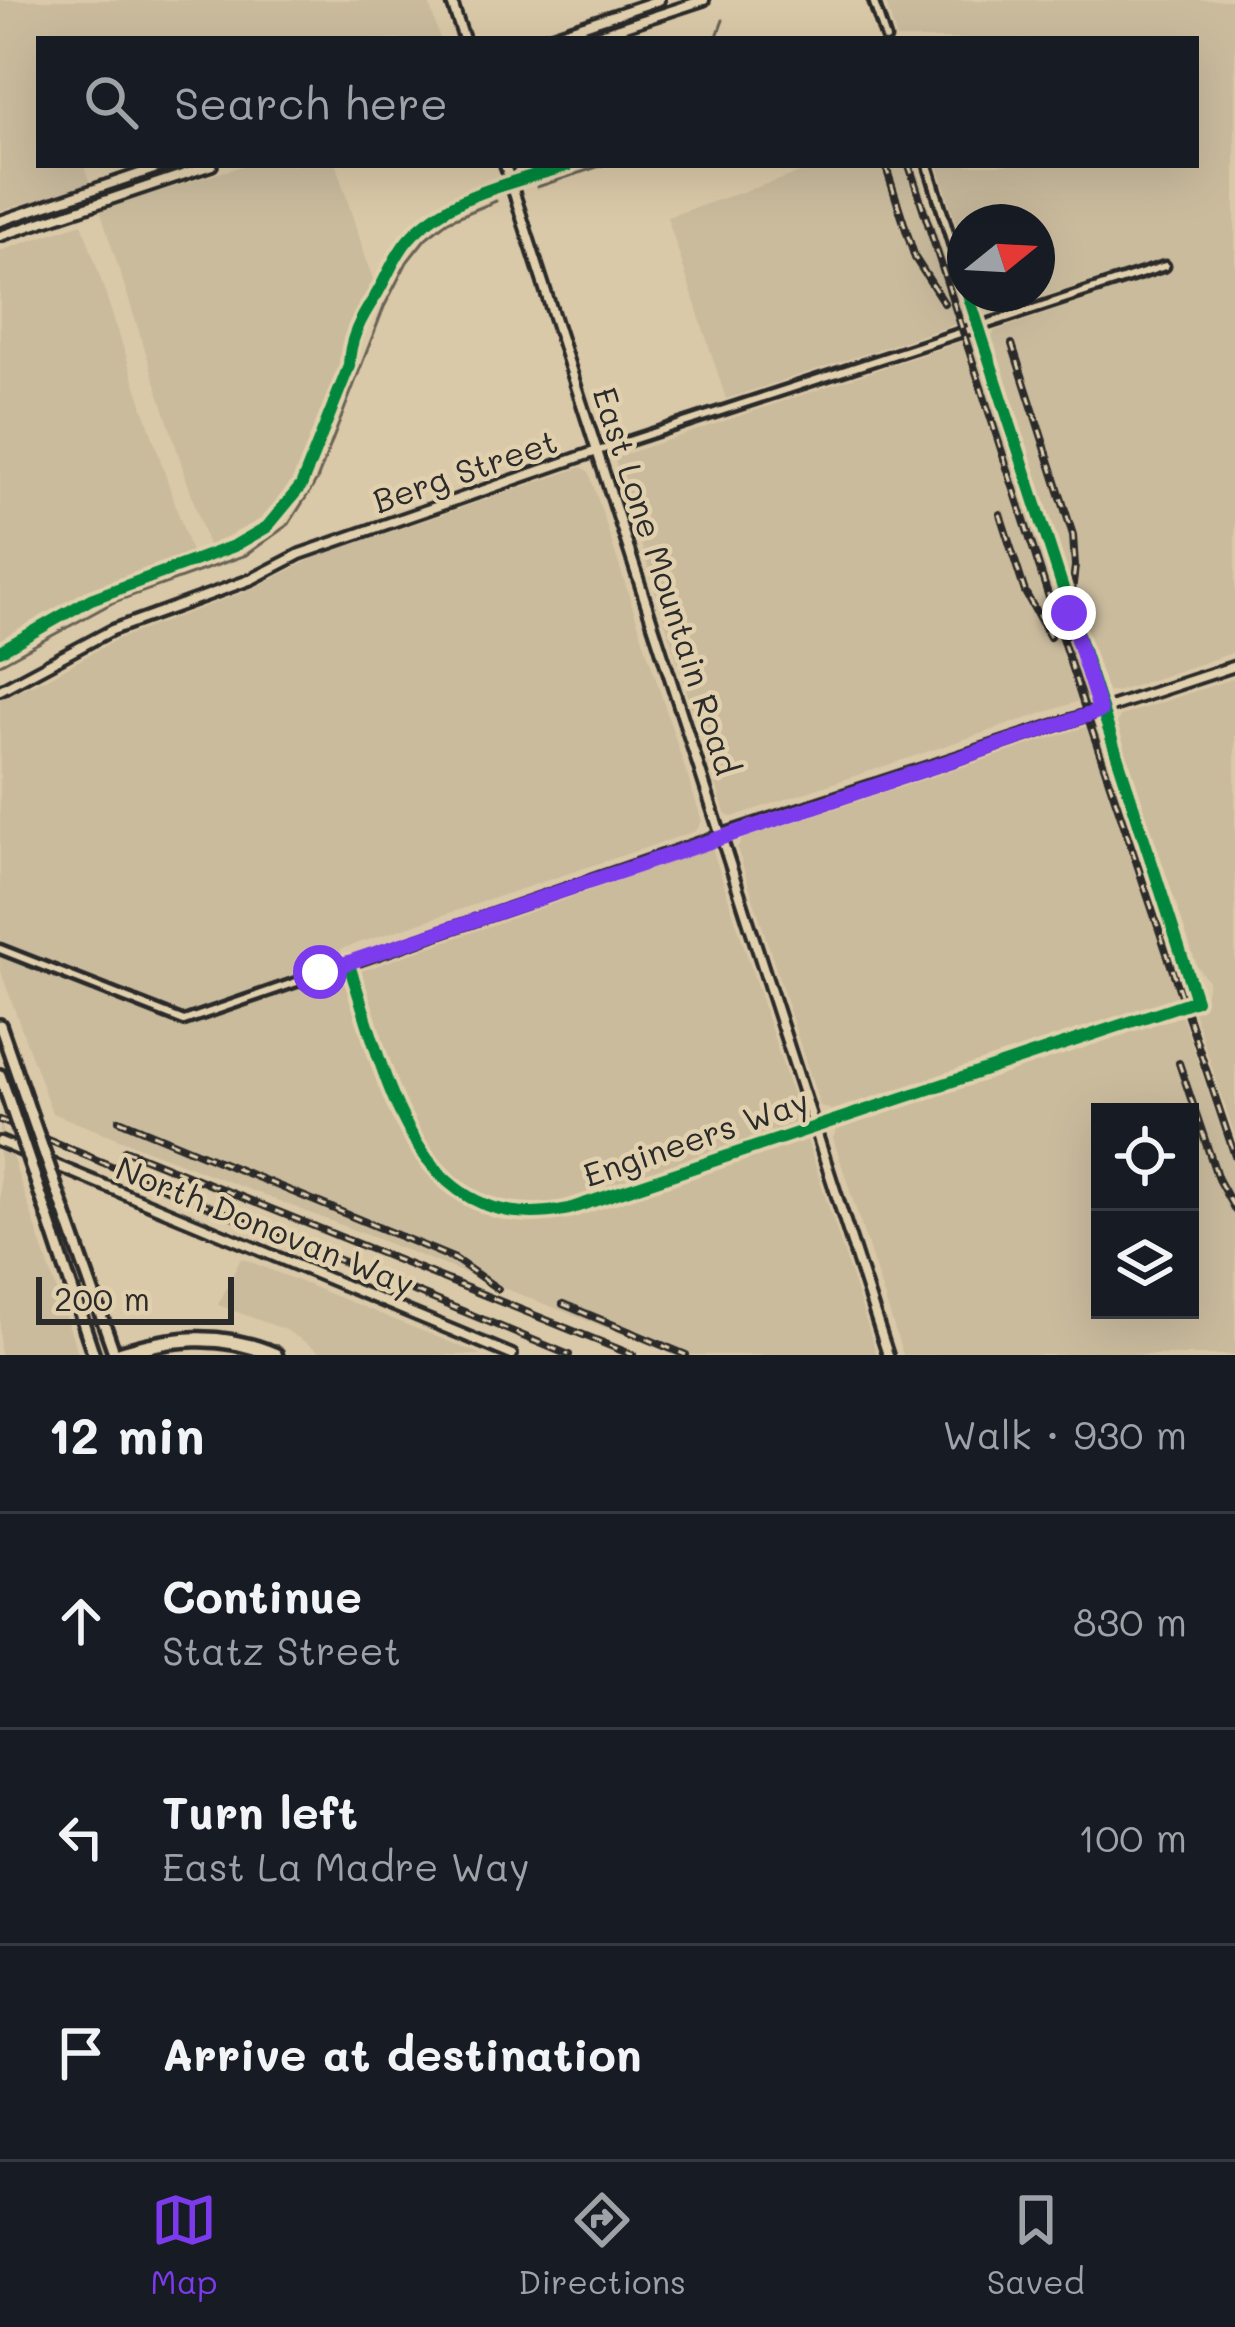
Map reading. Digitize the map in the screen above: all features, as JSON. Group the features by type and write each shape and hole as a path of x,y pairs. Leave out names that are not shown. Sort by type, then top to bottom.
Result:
{"highway":[{"path":"114,1355 175,1338 206,1337 274,1355"}],"main road":[{"path":"0,1024 114,1355"},
{"path":"0,1075 94,1355"}],"street":[{"path":"451,0 463,36"},
{"path":"623,0 627,11"},
{"path":"551,36 659,0"},
{"path":"669,11 685,0"},
{"path":"594,36 704,0"},
{"path":"873,0 885,36"},
{"path":"0,221 157,168"},
{"path":"0,236 203,168"},
{"name":"East Lone Mountain Road","path":"507,168 888,1355"},
{"path":"929,168 947,227"},
{"name":"Berg Street","path":"0,690 112,630 252,579 300,554 597,451 1165,266"},
{"path":"973,312 1100,711"},
{"path":"0,949 184,1021 721,835 1235,666"},
{"name":"Engineers Way","path":"348,962 412,1142 446,1181 477,1201 528,1213 569,1209 1196,1000 1100,711"},
{"name":"North Donovan Way","path":"0,1142 493,1351 512,1355"}],"shaded area":[{"path":"0,0 428,0 439,36 36,36 36,168 85,168 90,183 0,211"},
{"path":"885,0 1235,0 1235,652 1107,692 990,341 995,331 1168,273 1164,259 1055,293 1055,204 950,204 939,168 1199,168 1199,36 896,36"},
{"path":"235,168 337,168 373,280 286,491 259,520 208,546 100,210"},
{"path":"815,168 916,168 947,264 947,312 963,312 962,322 726,399 667,217"},
{"path":"82,223 191,552 81,594 0,640 0,251"},
{"path":"969,339 1088,698 732,817 725,813 614,458"},
{"path":"582,467 589,472 702,821 696,831 341,949 336,980 712,848 877,1355 676,1355 52,1113 0,969 0,698 48,678 115,640 250,590 314,558"},
{"path":"1235,678 1235,1135 1193,1011 1204,1004 1208,981 1197,966 1116,725 1120,716"},
{"path":"1088,726 1098,731 1184,986 1179,996 832,1110 820,1106 737,848 743,839"},
{"path":"1182,1016 1235,1168 1235,1355 903,1355 833,1138 838,1128"},
{"path":"0,1121 78,1353 72,1355 0,1355"},
{"path":"241,1258 482,1355 325,1355 286,1330 218,1305"}],"waterway":[{"path":"717,36 723,20"},
{"path":"537,187 594,168"},
{"path":"0,664 114,602 246,555 289,524 317,480 384,307 407,262 448,221 496,201"}],"railway":[{"path":"886,168 915,258 944,303"},
{"path":"910,168 1235,1156"},
{"path":"1012,344 1073,535 1075,566 1067,635"},
{"path":"1000,514 1025,592 1050,637"},
{"path":"1179,1063 1218,1179 1235,1210"},
{"path":"0,1120 569,1355"},
{"path":"119,1120 455,1259 498,1289"},
{"path":"125,1150 633,1355"},
{"path":"563,1304 686,1355"}],"cycle path":[{"path":"0,651 91,599 234,546 267,527 301,486 349,366 357,330 408,240 424,224 462,201 559,168"},
{"path":"348,962 376,1052 414,1139 440,1174 474,1199 516,1212 569,1209 1196,1000 974,312"}],"route":[{"path":"320,972 1100,711 1069,613"}]}
